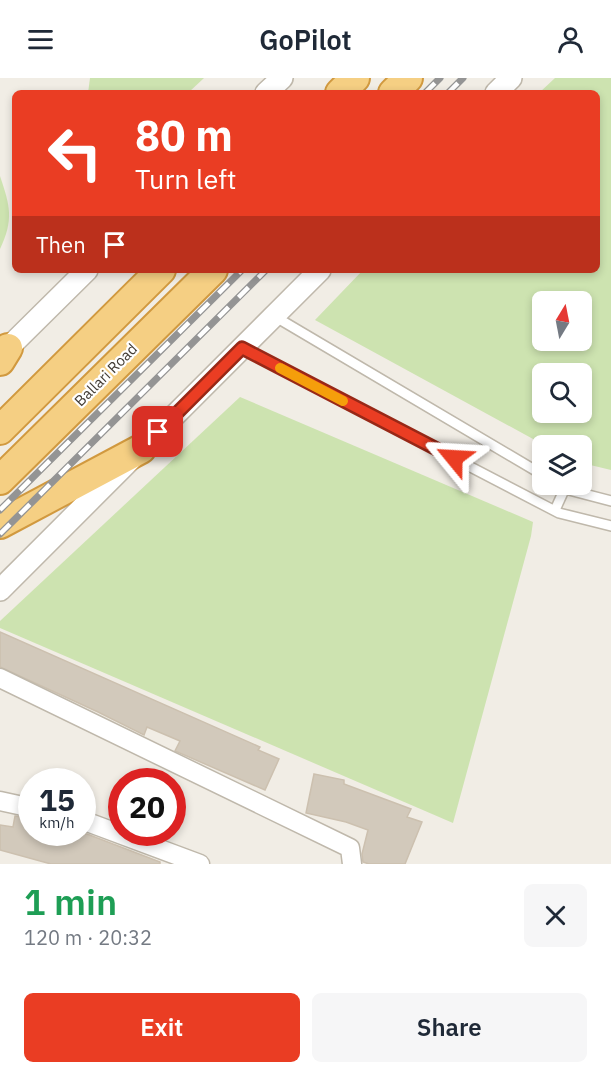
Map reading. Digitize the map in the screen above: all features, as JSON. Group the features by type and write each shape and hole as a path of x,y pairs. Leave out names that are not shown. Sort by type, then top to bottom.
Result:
{"highway":[{"path":"343,90 355,78"},
{"path":"396,90 408,78"},
{"path":"0,430 159,273"},
{"name":"Ballari Road","path":"0,480 210,273"},
{"path":"0,524 141,449"}],"street":[{"path":"270,90 282,78"},
{"path":"499,90 511,78"},
{"path":"3,355 84,273"},
{"path":"0,590 317,273"},
{"path":"0,678 350,848 352,864"},
{"path":"0,801 18,805"},
{"path":"96,825 200,864"}],"lane":[{"path":"274,316 532,468"},
{"path":"242,348 555,510 611,526"},
{"path":"555,510 559,495"},
{"path":"591,495 611,501"}],"green space":[{"path":"90,78 204,78 191,90 88,90"},
{"path":"555,78 611,78 611,470 592,465 592,435 532,435 532,438 315,320 360,273 600,273 600,90 542,90"},
{"path":"0,176 8,204 9,221 0,249"},
{"path":"240,397 533,522 453,823 0,628 0,621"}],"building":[{"path":"0,632 260,747 258,750 279,759 265,790 175,751 180,741 147,727 144,735 0,667"},
{"path":"314,774 344,780 344,784 411,809 407,817 422,822 405,864 363,862 362,854 368,830 346,822 306,813"},
{"path":"15,816 18,817 18,846 96,846 96,837 108,842 108,846 118,846 160,862 160,864 51,864 0,850 0,825 13,827"}],"railway":[{"path":"428,90 440,78"},
{"path":"451,90 463,78"},
{"path":"0,510 239,273"},
{"path":"0,534 263,273"}],"slow traffic":[{"path":"280,368 343,401"}],"route":[{"path":"158,432 242,348 454,458"}]}
